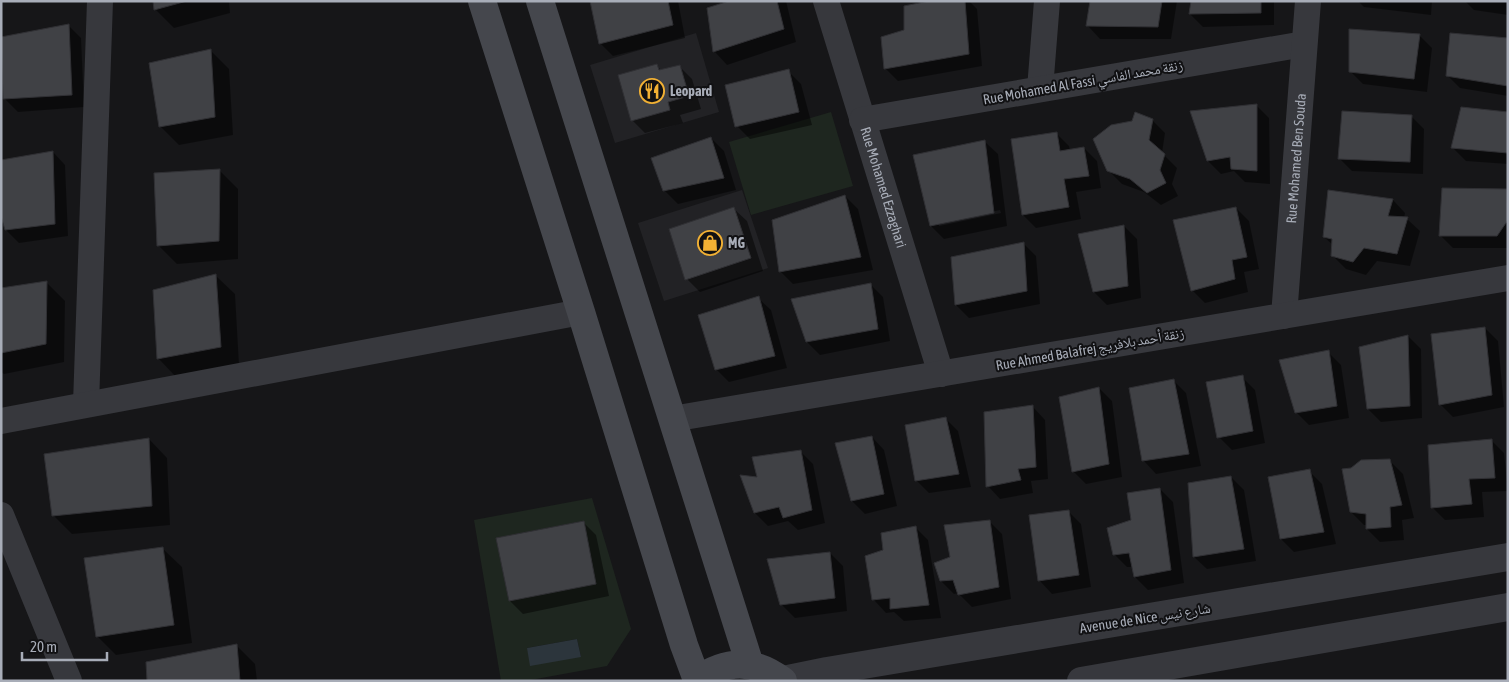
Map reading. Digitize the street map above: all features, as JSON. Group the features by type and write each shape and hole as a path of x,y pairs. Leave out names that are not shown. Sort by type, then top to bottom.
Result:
{"main road":[{"path":"482,1 696,680 714,669 732,664 750,665 768,670 783,681"},
{"path":"540,1 750,665"}],"street":[{"path":"86,404 100,1"},
{"name":"Rue Mohamed Ezzaghari","path":"826,1 941,374"},
{"path":"1040,89 1047,1"},
{"name":"Rue Mohamed Ben Souda","path":"1284,316 1308,1"},
{"name":"Rue Mohamed Al Fassi زنقة محمد الفاسي","path":"862,120 1304,44"},
{"name":"Rue Ahmed Balafrej زنقة أحمد بلافريج","path":"672,419 1508,278"},
{"path":"1,421 581,312"},
{"path":"1,515 69,681"},
{"name":"Avenue de Nice شارع نيس","path":"783,681 827,671 1508,557"},
{"path":"1081,681 1508,607"}],"shaded area":[{"path":"696,33 719,112 615,143 590,65"},
{"path":"831,112 853,186 751,215 729,142"},
{"path":"742,190 768,268 664,301 638,223"},
{"path":"592,498 631,629 607,666 525,681 501,681 474,520","holes":["583,521 596,584 509,601 496,538","577,639 581,657 527,649 527,648"]},
{"path":"577,639 581,657 530,666 527,648"}],"building":[{"path":"153,1 187,1 154,10"},
{"path":"590,1 668,1 673,25 599,44"},
{"path":"729,1 777,1 784,29 713,52 707,8"},
{"path":"929,1 965,1 969,54 884,69 881,37 904,30 904,6"},
{"path":"1090,1 1162,1 1158,27 1086,26"},
{"path":"1191,1 1261,1 1261,13 1189,14"},
{"path":"69,24 72,95 3,99 1,37"},
{"path":"1349,29 1420,34 1414,79 1349,72"},
{"path":"1450,33 1508,38 1508,86 1446,76"},
{"path":"211,49 215,117 159,127 149,63"},
{"path":"657,64 659,70 680,65 689,96 668,102 670,110 631,121 618,75"},
{"path":"789,69 799,112 735,127 725,85"},
{"path":"1257,104 1257,171 1231,169 1230,157 1207,161 1190,111"},
{"path":"1461,107 1508,112 1508,153 1451,148"},
{"path":"1342,111 1412,115 1410,162 1338,159"},
{"path":"1135,112 1153,119 1149,140 1165,154 1160,170 1166,183 1147,193 1130,179 1107,171 1093,139 1111,125 1132,121"},
{"path":"1057,132 1060,151 1084,147 1089,176 1064,179 1069,207 1022,215 1011,139"},
{"path":"711,137 724,178 663,191 651,158"},
{"path":"985,140 994,213 930,226 913,155"},
{"path":"53,151 55,224 5,230 1,216 1,160"},
{"path":"220,169 219,241 157,246 154,173"},
{"path":"1442,188 1507,189 1508,220 1497,236 1439,236"},
{"path":"1328,190 1393,199 1388,216 1408,217 1397,254 1364,248 1353,262 1331,256 1332,239 1323,237"},
{"path":"845,195 861,257 779,272 772,220"},
{"path":"734,207 751,258 685,280 669,229"},
{"path":"1236,207 1247,257 1232,260 1235,279 1191,291 1173,220"},
{"path":"1124,225 1128,286 1093,292 1078,234"},
{"path":"1024,242 1027,291 955,305 951,257"},
{"path":"216,274 221,347 157,359 153,290"},
{"path":"47,281 46,344 1,353 1,288"},
{"path":"871,283 878,329 806,342 791,299"},
{"path":"759,296 775,356 715,370 698,315"},
{"path":"1485,327 1492,395 1439,405 1431,334"},
{"path":"1408,335 1410,406 1367,409 1359,347"},
{"path":"1329,350 1337,406 1295,413 1279,360"},
{"path":"1243,375 1253,431 1217,438 1206,382"},
{"path":"1174,379 1189,454 1142,461 1129,388"},
{"path":"1099,387 1109,464 1072,472 1059,397"},
{"path":"1033,405 1036,467 1018,469 1021,480 986,487 984,412"},
{"path":"946,417 959,474 915,481 905,425"},
{"path":"872,436 884,494 851,501 835,443"},
{"path":"149,438 152,506 52,516 44,454"},
{"path":"1492,439 1495,478 1469,479 1472,504 1431,508 1428,445"},
{"path":"801,450 812,510 783,518 779,507 754,513 740,475 757,477 752,457"},
{"path":"1390,459 1402,505 1390,507 1391,527 1366,529 1366,514 1350,512 1342,469 1351,468 1361,460"},
{"path":"1310,469 1324,532 1280,539 1268,477"},
{"path":"1231,476 1244,549 1193,557 1188,483"},
{"path":"1160,488 1171,570 1134,577 1129,553 1113,555 1107,528 1131,520 1127,493"},
{"path":"1069,510 1079,575 1038,581 1029,515"},
{"path":"990,520 999,587 958,595 953,580 940,581 934,563 950,557 944,525"},
{"path":"584,521 596,584 509,601 496,538"},
{"path":"916,526 929,605 890,609 890,598 872,600 865,556 883,550 881,533"},
{"path":"163,547 174,625 96,637 84,558"},
{"path":"830,552 835,598 780,605 767,559"},
{"path":"237,644 240,681 147,681 146,662"}],"place":[{"name":"Leopard","path":"652,91"},
{"name":"MG","path":"710,243"}]}
